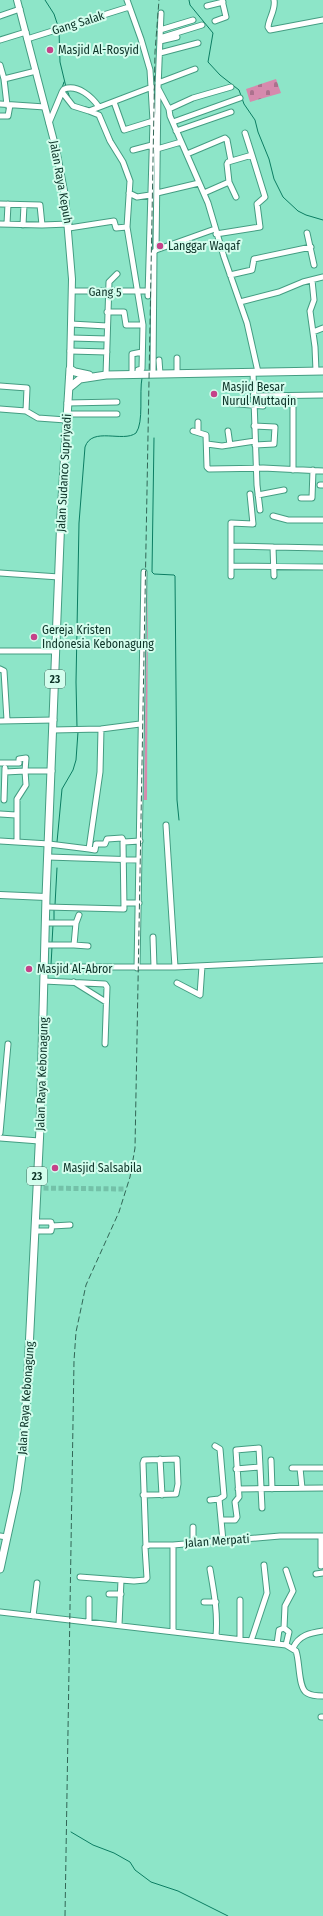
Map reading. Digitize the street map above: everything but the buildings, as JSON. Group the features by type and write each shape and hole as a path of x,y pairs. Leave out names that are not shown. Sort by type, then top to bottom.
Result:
{"highway":[{"path":"70,369 80,374 104,375 319,371"},
{"name":"Jalan Sudanco Supriyadi","path":"59,577 66,417 70,369"},
{"path":"69,388 80,379 104,375"},
{"name":"Jalan Raya Kebonagung","path":"0,1569 4,1536 17,1491 24,1440 39,1141 44,967 52,907 46,897 54,857 52,772 59,577"}],"main road":[{"name":"Jalan Raya Kepuh","path":"17,0 61,174 69,226 72,291 70,369"},
{"path":"0,895 46,897"}],"street":[{"path":"127,0 150,69 153,121 150,196 137,197 130,194"},
{"path":"274,0 275,4 268,27 270,30 323,20"},
{"path":"207,6 223,1 226,17 215,21"},
{"name":"Gang Salak","path":"27,39 129,7"},
{"path":"0,16 20,9"},
{"path":"157,374 154,252 156,250 158,85 161,13"},
{"path":"160,30 193,20"},
{"path":"160,40 202,25"},
{"path":"0,40 26,32"},
{"path":"160,40 177,37"},
{"path":"160,53 198,43"},
{"path":"0,67 9,105 8,116 0,116"},
{"path":"158,85 195,69"},
{"path":"3,77 36,71"},
{"path":"158,85 169,109 176,131 204,193 249,330 256,372 253,405 260,510"},
{"path":"169,109 193,98 231,87"},
{"path":"65,89 73,106 95,109 152,88"},
{"path":"65,89 90,95 110,141 123,162 130,181 127,227 139,292 143,325 142,370 138,370 138,374"},
{"path":"49,123 65,89"},
{"path":"173,122 240,98"},
{"path":"114,102 124,130 153,121"},
{"path":"0,104 45,107"},
{"path":"176,131 231,112"},
{"path":"156,250 216,231 260,227 257,204 265,197 245,133"},
{"path":"187,154 225,138 227,140 232,161"},
{"path":"157,149 181,142"},
{"path":"133,150 152,145"},
{"path":"236,197 229,182 227,164 252,155"},
{"path":"204,193 229,182"},
{"path":"157,193 199,183"},
{"name":"Gang 5","path":"72,291 148,293 150,196"},
{"path":"0,204 41,206 42,225"},
{"path":"7,224 8,204"},
{"path":"23,225 24,205"},
{"path":"0,224 69,226 114,221 116,228 127,227"},
{"path":"307,233 314,265"},
{"path":"230,275 252,270 254,259 311,247"},
{"path":"104,375 107,352 108,292 110,281 117,274"},
{"path":"240,302 283,291 323,277"},
{"path":"312,280 314,300 310,311 319,371"},
{"path":"107,312 124,312 126,326 143,325"},
{"path":"71,324 107,326"},
{"path":"313,332 323,328"},
{"path":"71,338 107,339"},
{"path":"70,351 107,352"},
{"path":"138,374 132,354 142,352"},
{"path":"177,358 177,374"},
{"path":"157,374 159,360"},
{"path":"0,386 27,388 26,411"},
{"path":"253,396 323,394"},
{"path":"293,470 294,396"},
{"path":"67,403 116,402"},
{"path":"228,402 263,406"},
{"path":"0,409 26,411 38,418 117,414"},
{"path":"198,422 196,432 206,435 208,468 256,468 323,471"},
{"path":"206,444 216,444 222,446 255,443 274,444 274,426 254,426"},
{"path":"228,431 230,445"},
{"path":"301,498 312,498 313,470"},
{"path":"258,495 284,490"},
{"path":"231,576 231,522 253,524 250,494"},
{"path":"273,516 288,520 323,520"},
{"path":"231,546 323,548"},
{"path":"273,547 274,576"},
{"path":"231,566 323,567"},
{"path":"138,968 140,724 144,572"},
{"path":"0,573 59,577"},
{"path":"0,651 56,651"},
{"path":"0,669 4,671 7,720"},
{"path":"0,721 54,720"},
{"path":"53,730 78,731 140,724"},
{"path":"89,850 100,772 101,729"},
{"path":"0,763 19,763 19,759 26,758 26,785 17,799 17,842"},
{"path":"4,800 4,773 25,771 52,772"},
{"path":"0,814 16,815"},
{"path":"166,825 175,967"},
{"path":"0,841 54,844 95,850 96,844 105,844 107,839 122,838 124,860 124,909 52,907"},
{"path":"123,842 140,841"},
{"path":"54,857 139,860"},
{"path":"124,903 139,903"},
{"path":"74,945 76,923 79,915"},
{"path":"49,923 76,923"},
{"path":"153,936 154,967"},
{"path":"48,945 88,946"},
{"path":"44,967 138,968 323,960"},
{"path":"177,983 200,995 202,966"},
{"path":"44,981 105,984 107,988 105,1044"},
{"path":"73,982 106,1002"},
{"path":"0,1134 8,1044"},
{"path":"0,1138 39,1141"},
{"path":"35,1222 51,1222 52,1226"},
{"path":"52,1226 70,1225"},
{"path":"35,1231 51,1231 52,1226"},
{"path":"210,1500 219,1499 224,1496 220,1449 215,1446"},
{"path":"222,1520 236,1518 235,1502 239,1498 235,1452 238,1449 259,1448 262,1508"},
{"path":"160,1459 162,1495"},
{"path":"80,1577 145,1580 146,1546 143,1495 144,1460 177,1459 178,1484 176,1494 143,1495"},
{"path":"271,1460 272,1489"},
{"path":"236,1469 260,1467"},
{"path":"292,1468 323,1468"},
{"path":"300,1468 302,1488"},
{"path":"238,1489 323,1488"},
{"path":"219,1499 223,1541"},
{"path":"193,1527 193,1543"},
{"name":"Jalan Merpati","path":"173,1631 173,1545 280,1536 322,1537"},
{"path":"321,1566 322,1537"},
{"path":"146,1546 173,1545"},
{"path":"251,1641 267,1593 264,1565"},
{"path":"210,1569 216,1602 216,1636"},
{"path":"284,1628 284,1606 293,1591 286,1570"},
{"path":"316,1574 323,1573"},
{"path":"119,1625 122,1580"},
{"path":"32,1616 36,1583"},
{"path":"109,1594 121,1594"},
{"path":"89,1599 89,1622"},
{"path":"240,1600 240,1638"},
{"path":"204,1602 216,1602"},
{"path":"0,1612 240,1638 251,1641 286,1645 293,1648 298,1656 302,1688 309,1694 323,1696"},
{"path":"277,1644 279,1630 284,1628"},
{"path":"284,1628 289,1632 286,1645"},
{"path":"293,1648 296,1642 303,1636 323,1631"}],"green space":[{"path":"276,79 281,93 250,102 246,89"},
{"path":"148,574 147,800 144,800"}],"waterway":[{"path":"45,0 54,14 58,26"},
{"path":"189,0 190,5 213,33 208,62 220,75 239,90 244,104 255,120 258,132 269,159 274,179 283,197 298,211 323,220"},
{"path":"59,31 60,62 66,87"},
{"path":"62,88 64,82"},
{"path":"67,90 70,98"},
{"path":"80,106 91,108"},
{"path":"97,110 104,121"},
{"path":"109,133 114,143"},
{"path":"77,727 76,682 79,523 85,447 94,437 130,436 136,433 141,415 142,378"},
{"path":"154,438 152,572 154,574 175,576 177,800 179,820"},
{"path":"57,842 62,789 73,770 76,760 78,732"},
{"path":"55,905 57,868"},
{"path":"54,909 54,921"},
{"path":"52,943 53,925"},
{"path":"51,965 52,947"},
{"path":"71,1832 93,1845 114,1853 130,1862 135,1870 151,1882 178,1891 228,1916"}],"tunnel":[{"path":"36,1188 124,1189"}],"railway":[{"path":"65,1916 74,1361 76,1332 86,1285 119,1212 130,1177 135,1148 155,52 159,0"}],"place":[{"name":"Masjid Al-Rosyid","path":"50,50"},
{"name":"Langgar Waqaf","path":"160,246"},
{"name":"Masjid Besar Nurul Muttaqin","path":"214,394"},
{"name":"Gereja Kristen Indonesia Kebonagung","path":"34,637"},
{"name":"Masjid Al-Abror","path":"29,969"},
{"name":"Masjid Salsabila","path":"55,1168"}]}
